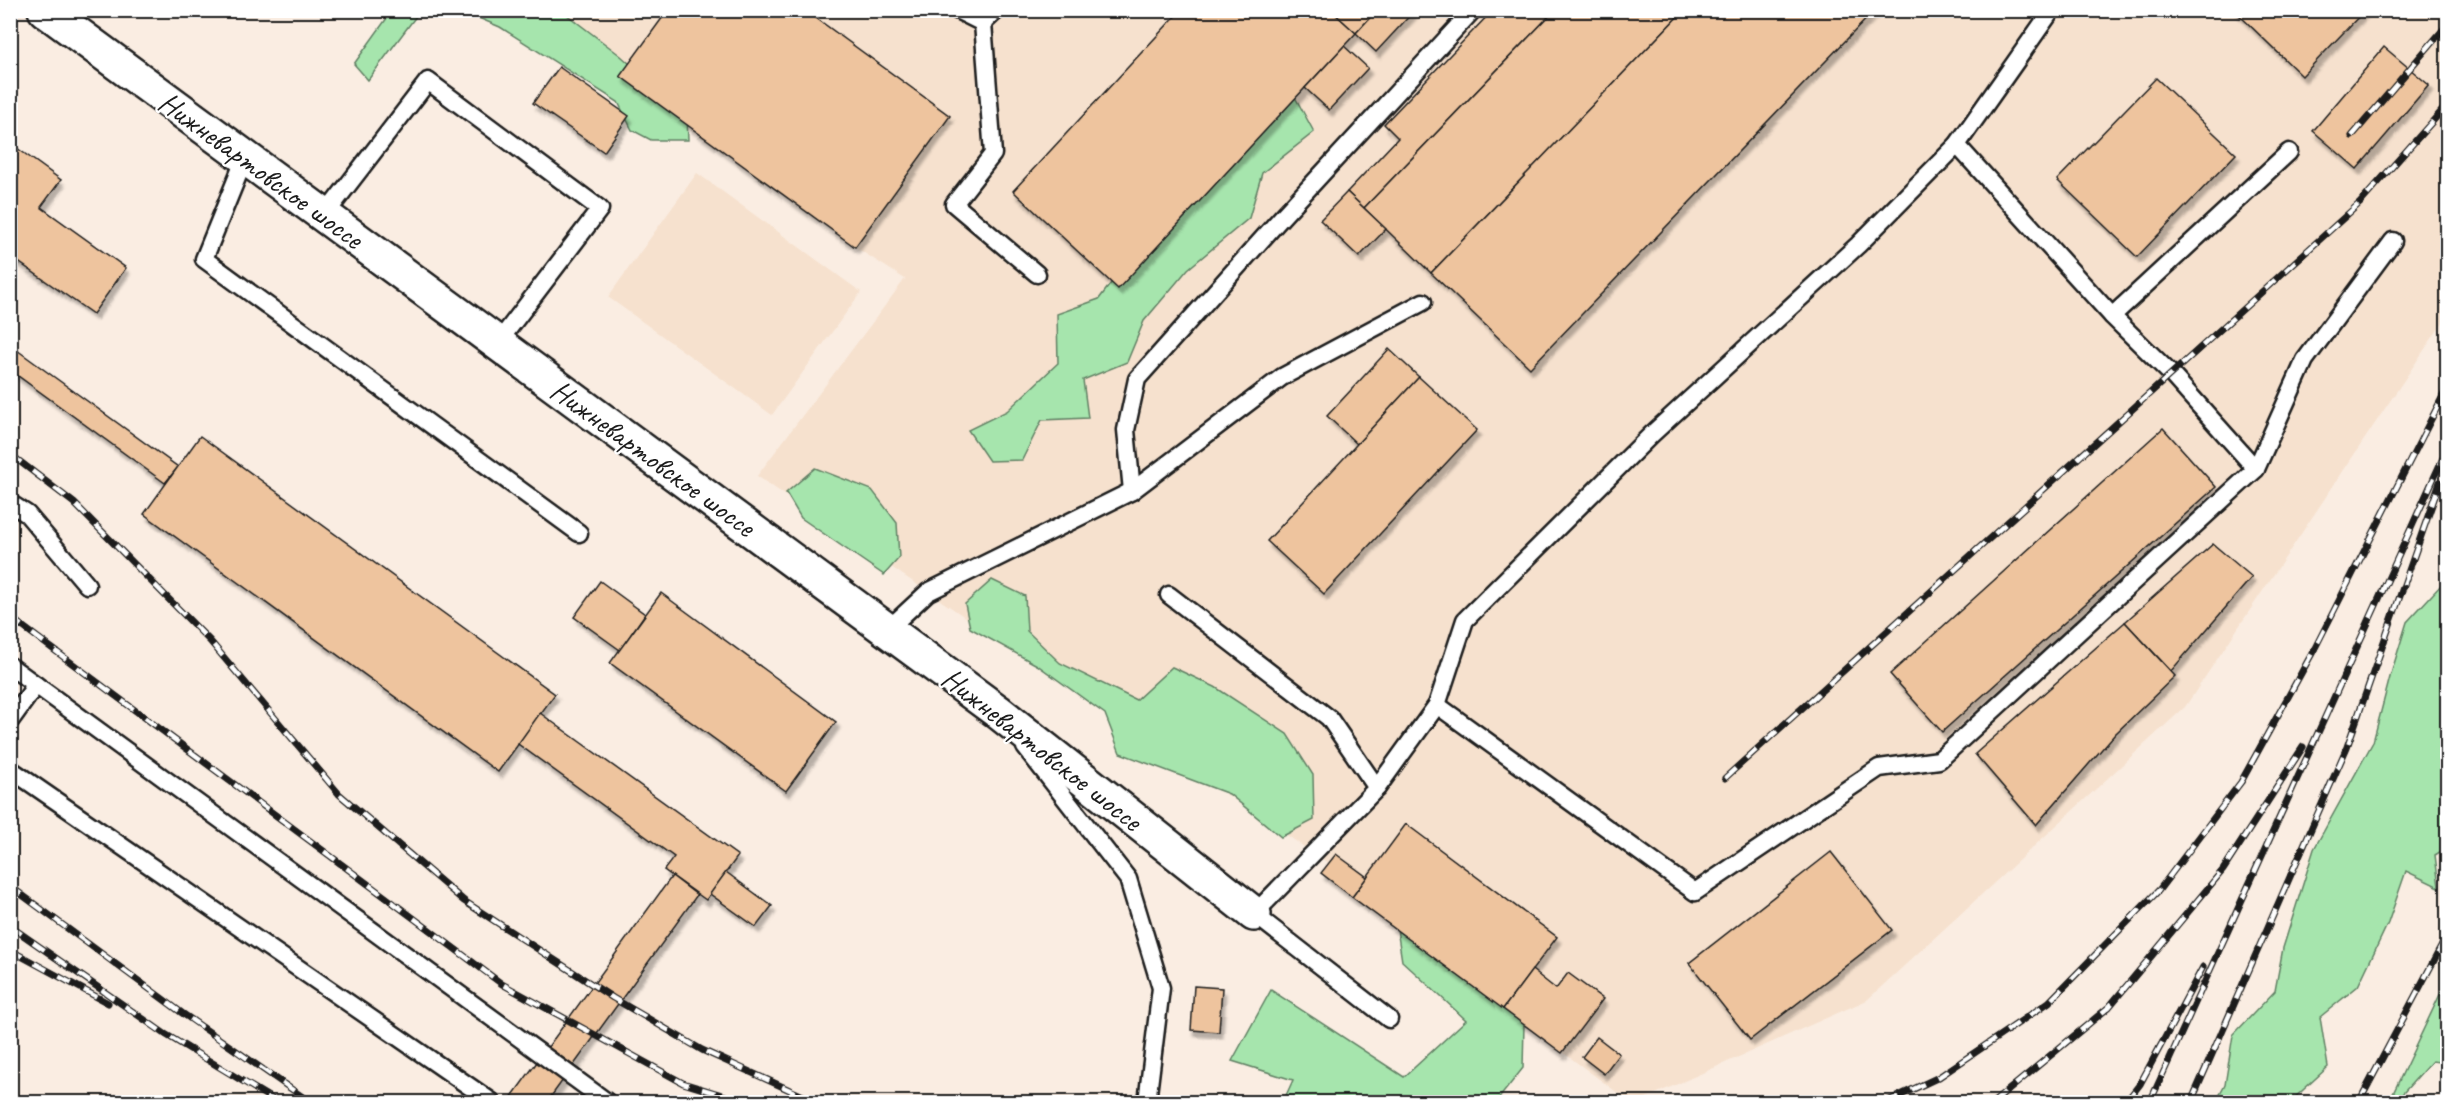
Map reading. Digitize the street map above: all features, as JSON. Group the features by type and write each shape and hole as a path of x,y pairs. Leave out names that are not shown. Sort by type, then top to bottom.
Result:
{"street":[{"name":"Нижневартовское шоссе","path":"62,15 244,158 997,711 1254,914"}],"lane":[{"path":"957,10 983,24"},
{"path":"997,10 983,24 993,154 954,204 1037,274"},
{"path":"1132,491 1126,430 1137,379 1282,217 1473,10"},
{"path":"1389,1018 1254,914 1377,788 1437,705 1465,620 1652,434 1858,245 1957,145 2052,10"},
{"path":"324,216 428,81 600,209 497,344"},
{"path":"1957,145 2112,315 2171,374 2256,469"},
{"path":"2112,315 2289,152"},
{"path":"244,158 204,259 579,533"},
{"path":"1437,705 1695,892 1879,768 1939,760 2256,469 2305,360 2393,241"},
{"path":"887,630 928,592 1132,491 1282,377 1423,302"},
{"path":"10,503 27,514 87,585"},
{"path":"1168,595 1329,718 1377,788"},
{"path":"10,666 607,1102"},
{"path":"10,721 36,685"},
{"path":"997,711 1128,879 1161,988 1147,1102"},
{"path":"10,769 492,1102"}],"shaded area":[{"path":"526,11 2447,11 2447,316 2185,707 1867,1000 1637,1102 1630,1102 1321,873 1328,863 757,476 905,279 855,247"},
{"path":"697,173 861,292 772,415 608,297"}],"green space":[{"path":"392,11 420,11 368,80 354,64"},
{"path":"462,11 562,11 621,56 687,115 688,140 651,140 632,130 618,102 500,27"},
{"path":"1295,97 1314,132 1262,173 1249,218 1188,269 1144,321 1127,362 1083,380 1088,418 1042,420 1022,460 989,461 968,430 1007,411 1058,363 1057,314 1099,299 1133,254"},
{"path":"815,468 872,490 897,523 899,558 884,575 801,518 786,493"},
{"path":"2447,560 2448,847 2435,855 2439,887 2406,871 2388,923 2358,986 2320,1017 2328,1067 2290,1102 2216,1102 2225,1085 2233,1035 2275,991 2283,948 2314,849 2373,742 2407,622 2443,583"},
{"path":"992,580 1025,596 1027,631 1060,663 1136,700 1172,667 1215,687 1287,734 1313,775 1314,820 1281,837 1229,794 1120,753 1105,714 1037,665 970,628 965,604"},
{"path":"1397,929 1524,1024 1523,1068 1496,1102 1283,1102 1293,1080 1232,1061 1271,990 1404,1077 1466,1020 1402,961"},
{"path":"2447,984 2447,1063 2432,1061 2395,1102 2389,1102 2444,986"}],"building":[{"path":"668,10 805,10 950,116 855,247 620,76"},
{"path":"1181,10 1331,10 1356,33 1118,289 1013,191"},
{"path":"1331,10 1377,10 1356,33"},
{"path":"1377,10 1415,10 1376,52 1356,33"},
{"path":"1493,10 1555,10 1364,208 1347,192 1398,138 1384,124"},
{"path":"1555,10 1684,10 1431,273 1364,208"},
{"path":"1684,10 1875,10 1530,368 1431,273"},
{"path":"2234,10 2365,10 2302,76"},
{"path":"1344,46 1368,68 1329,110 1305,88"},
{"path":"2384,47 2429,85 2357,169 2313,131"},
{"path":"559,67 629,116 604,152 533,103"},
{"path":"2156,78 2236,154 2137,257 2057,180"},
{"path":"10,143 61,180 41,207 126,268 93,314 10,256"},
{"path":"1347,192 1386,229 1359,257 1320,220"},
{"path":"10,345 178,467 165,483 10,370"},
{"path":"1389,349 1419,377 1357,444 1327,416"},
{"path":"1419,377 1477,430 1324,594 1267,541"},
{"path":"2163,428 2216,487 1942,732 1890,674"},
{"path":"200,436 555,694 498,772 144,514"},
{"path":"2213,544 2252,577 2171,671 2125,622"},
{"path":"600,581 645,614 620,650 574,617"},
{"path":"661,593 836,722 786,791 610,663"},
{"path":"2125,622 2175,676 2115,734 2036,825 1975,754"},
{"path":"540,713 738,856 706,900 664,870 674,857 518,744"},
{"path":"1406,824 1557,937 1503,1009 1352,897"},
{"path":"1831,852 1892,930 1750,1040 1689,963"},
{"path":"1336,854 1367,877 1352,897 1321,873"},
{"path":"726,872 772,906 756,927 710,894"},
{"path":"672,876 697,895 547,1102 508,1102"},
{"path":"1532,970 1556,989 1568,973 1603,999 1562,1053 1503,1009"},
{"path":"1194,986 1222,988 1219,1032 1191,1030"},
{"path":"1597,1037 1619,1054 1604,1074 1582,1057"}],"railway":[{"path":"2352,136 2448,24"},
{"path":"1725,778 2360,203 2448,104"},
{"path":"1886,1102 1939,1077 2049,1002 2159,890 2241,782 2315,648 2448,386"},
{"path":"2150,1102 2448,447"},
{"path":"10,454 74,503 210,641 339,794 464,901 613,998 702,1050 816,1102"},
{"path":"2191,1102 2347,747 2440,482"},
{"path":"10,617 502,984 683,1083 745,1102"},
{"path":"1994,1102 2109,1007 2223,870 2303,747"},
{"path":"10,886 182,1013 310,1102"},
{"path":"10,926 165,1034 277,1102"},
{"path":"2359,1102 2448,934"},
{"path":"10,950 108,1003"},
{"path":"2126,1102 2140,1084 2203,967"}]}
